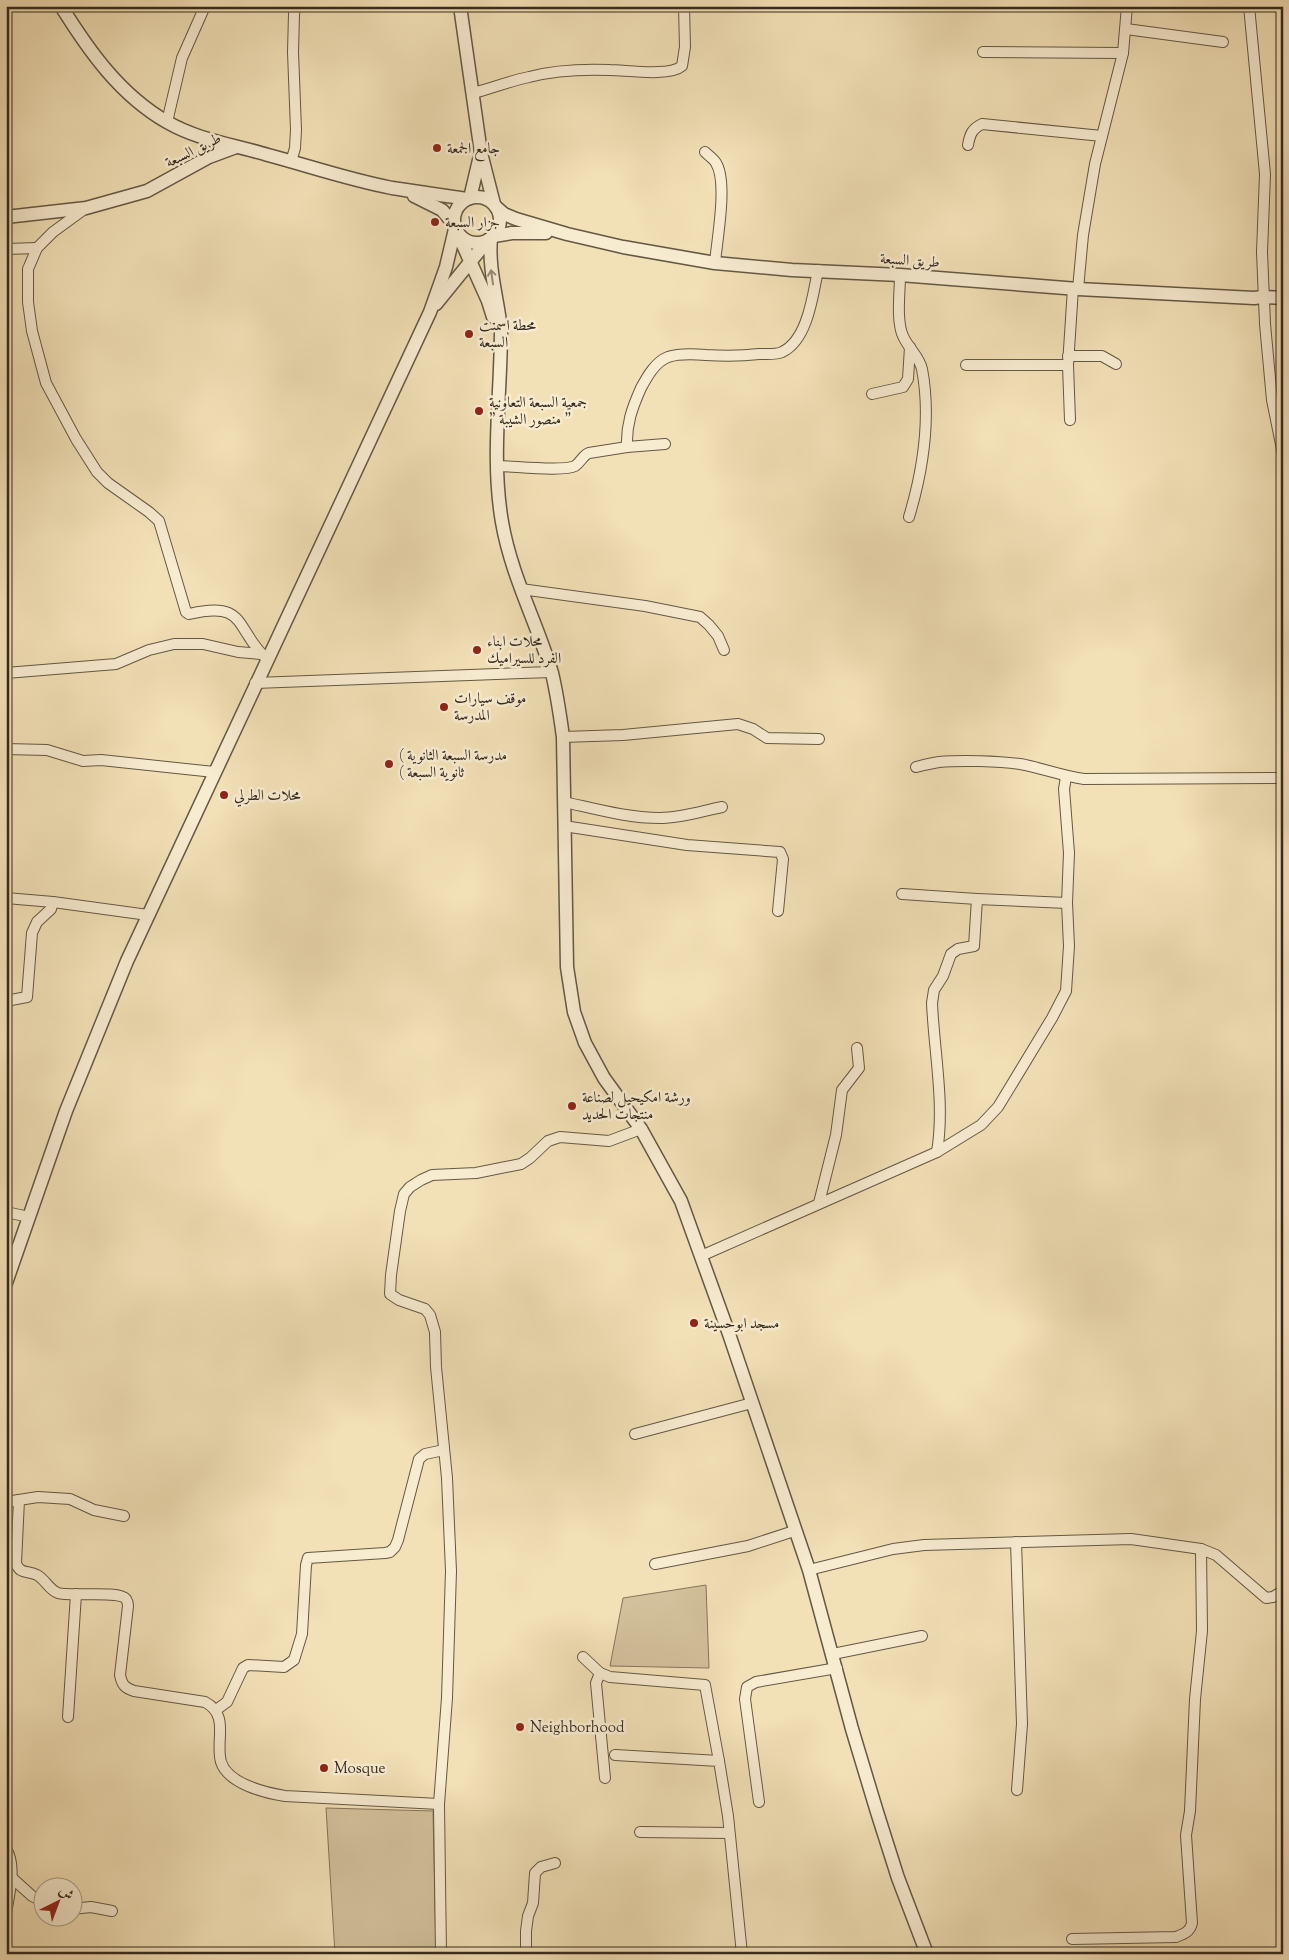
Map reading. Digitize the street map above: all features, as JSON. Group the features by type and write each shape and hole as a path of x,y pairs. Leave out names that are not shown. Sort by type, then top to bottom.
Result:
{"street":[{"path":"61,6 85,44 114,79 147,108 167,122 182,129 236,147"},
{"path":"167,122 182,58 205,6"},
{"path":"291,162 295,148 296,130 293,52 296,6"},
{"path":"430,312 491,238 500,222 481,153 460,6"},
{"path":"473,93 527,77 553,72 610,70 654,72 678,69 682,66 685,47 684,6"},
{"path":"1070,420 1068,360 1075,289 1095,164 1123,53 1127,6"},
{"path":"1249,6 1265,174 1260,299 1272,400 1283,454"},
{"path":"1126,29 1223,42"},
{"path":"983,52 1123,53"},
{"path":"968,145 970,134 974,128 982,124 1102,136"},
{"name":"طريق السبعة","path":"6,217 86,208 147,191 209,157 236,147 393,188 469,199"},
{"path":"705,152 715,161 722,182 714,263"},
{"path":"469,199 481,153"},
{"name":"طريق السبعة","path":"393,188 433,204 446,214 455,228"},
{"path":"6,1283 66,1111 148,915 255,682 264,656 430,312 446,267 455,228 457,209 469,199 480,197 495,205 504,214 567,234"},
{"path":"86,208 53,232 37,248 28,269 28,302 32,331 46,383 76,439 97,472 108,483 159,521 186,612 189,614 216,609 230,613 237,618 264,656"},
{"path":"455,228 463,238 471,242 480,243 512,233 567,234"},
{"path":"455,228 488,301 501,342"},
{"name":"طريق السبعة","path":"567,234 623,247 714,263 774,269 900,275 1075,289 1260,299"},
{"path":"491,238 490,267 499,313 501,342 497,466 502,524 521,589 551,672 559,705 563,737 567,967 574,1012 585,1043 604,1078 641,1128 681,1201 774,1464 794,1531 809,1570 852,1729 877,1812 898,1878 927,1954"},
{"path":"6,250 37,248"},
{"path":"627,447 627,429 633,404 645,380 656,365 666,358 680,355 748,355 782,352 793,344 805,323 811,308 818,270"},
{"path":"900,275 900,326 903,337 922,368 926,431 909,517"},
{"path":"1260,299 1283,298"},
{"path":"1260,299 1283,304"},
{"path":"872,394 903,387 908,379 910,347"},
{"path":"966,365 1068,360 1102,356 1116,364"},
{"path":"497,466 566,468 577,464 585,454 589,453 665,444"},
{"path":"521,589 645,606 700,617 709,624 718,636 724,650"},
{"path":"6,673 116,664 149,650 174,644 203,644 264,656"},
{"path":"255,682 551,672"},
{"path":"563,737 623,735 738,724 753,728 767,738 819,739"},
{"path":"6,749 46,750 84,761 101,760 214,772"},
{"path":"916,767 938,762 1019,764 1044,769 1066,777 1084,779 1283,778"},
{"path":"701,1256 937,1152 969,1134 992,1115 1012,1086 1066,991 1069,946 1067,903 1069,854 1064,789 1066,777"},
{"path":"564,802 638,817 662,818 722,807"},
{"path":"564,826 687,845 780,852 784,860 778,911"},
{"path":"902,894 1067,903"},
{"path":"6,898 53,902 148,915"},
{"path":"937,1152 940,1139 940,1101 932,1003 934,990 943,976 951,954 958,949 972,948 975,943 977,899"},
{"path":"8,1001 27,997 32,932 37,922 52,909 53,902"},
{"path":"818,1203 836,1134 842,1090 859,1068 857,1048"},
{"path":"441,1954 439,1804 447,1698 451,1571 447,1478 435,1332 430,1315 425,1309 399,1300 390,1294 391,1275 404,1194 410,1187 432,1175 476,1173 521,1164 548,1141 560,1137 609,1141 641,1128"},
{"path":"6,1212 29,1217"},
{"path":"636,1434 752,1403"},
{"path":"216,1710 226,1702 243,1668 248,1665 284,1667 294,1660 302,1634 308,1558 385,1554 390,1552 398,1540 419,1459 425,1454 444,1450"},
{"path":"6,1502 38,1497 70,1499 94,1510 124,1516"},
{"path":"19,1500 17,1568 23,1573 39,1576 58,1592 114,1595 125,1598 128,1601 120,1675 125,1688 205,1702 216,1710 220,1721 221,1762 225,1770 236,1779 252,1787 285,1796 439,1804"},
{"path":"655,1564 748,1546 794,1531"},
{"path":"809,1570 908,1547 960,1542 1131,1539 1201,1549 1216,1555 1266,1598 1273,1597 1283,1591"},
{"path":"1016,1542 1022,1724 1017,1790"},
{"path":"1072,1939 1176,1937 1183,1935 1191,1928 1186,1835 1190,1811 1195,1699 1202,1631 1201,1549"},
{"path":"68,1717 76,1594"},
{"path":"833,1654 922,1636"},
{"path":"583,1657 600,1673 610,1677 705,1685 719,1761 729,1833 742,1954"},
{"path":"760,1802 745,1699 747,1687 756,1682 837,1668"},
{"path":"600,1673 596,1683 605,1778"},
{"path":"615,1755 719,1761"},
{"path":"640,1832 729,1833"},
{"path":"6,1849 9,1853 12,1878 6,1913"},
{"path":"526,1954 526,1931 528,1916 534,1903 535,1873 541,1867 555,1863"},
{"path":"12,1878 32,1896"},
{"path":"82,1908 91,1907 112,1911"}],"shaded area":[{"path":"706,1585 709,1668 610,1666 623,1598"},
{"path":"326,1808 433,1811 436,1954 335,1954"}],"place":[{"name":"جامع الجمعة","path":"437,148"},
{"name":"جزار السبعة","path":"435,222"},
{"name":"محطة اسمنت السبعة","path":"469,334"},
{"name":"جمعية السبعة التعاونية \" منصور الشيبة \"","path":"479,411"},
{"name":"محلات ابناء الفرد للسيراميك","path":"477,650"},
{"name":"موقف سيارات المدرسة","path":"444,707"},
{"name":"( مدرسة السبعة الثانوية ( ثانوية السبعة","path":"389,764"},
{"name":"محلات الطرلي","path":"224,795"},
{"name":"ورشة امكيحيل لصناعة منتجات الحديد","path":"572,1106"},
{"name":"مسجد ابوحسينة","path":"694,1323"},
{"name":"Neighborhood","path":"520,1727"},
{"name":"Mosque","path":"324,1768"}]}
